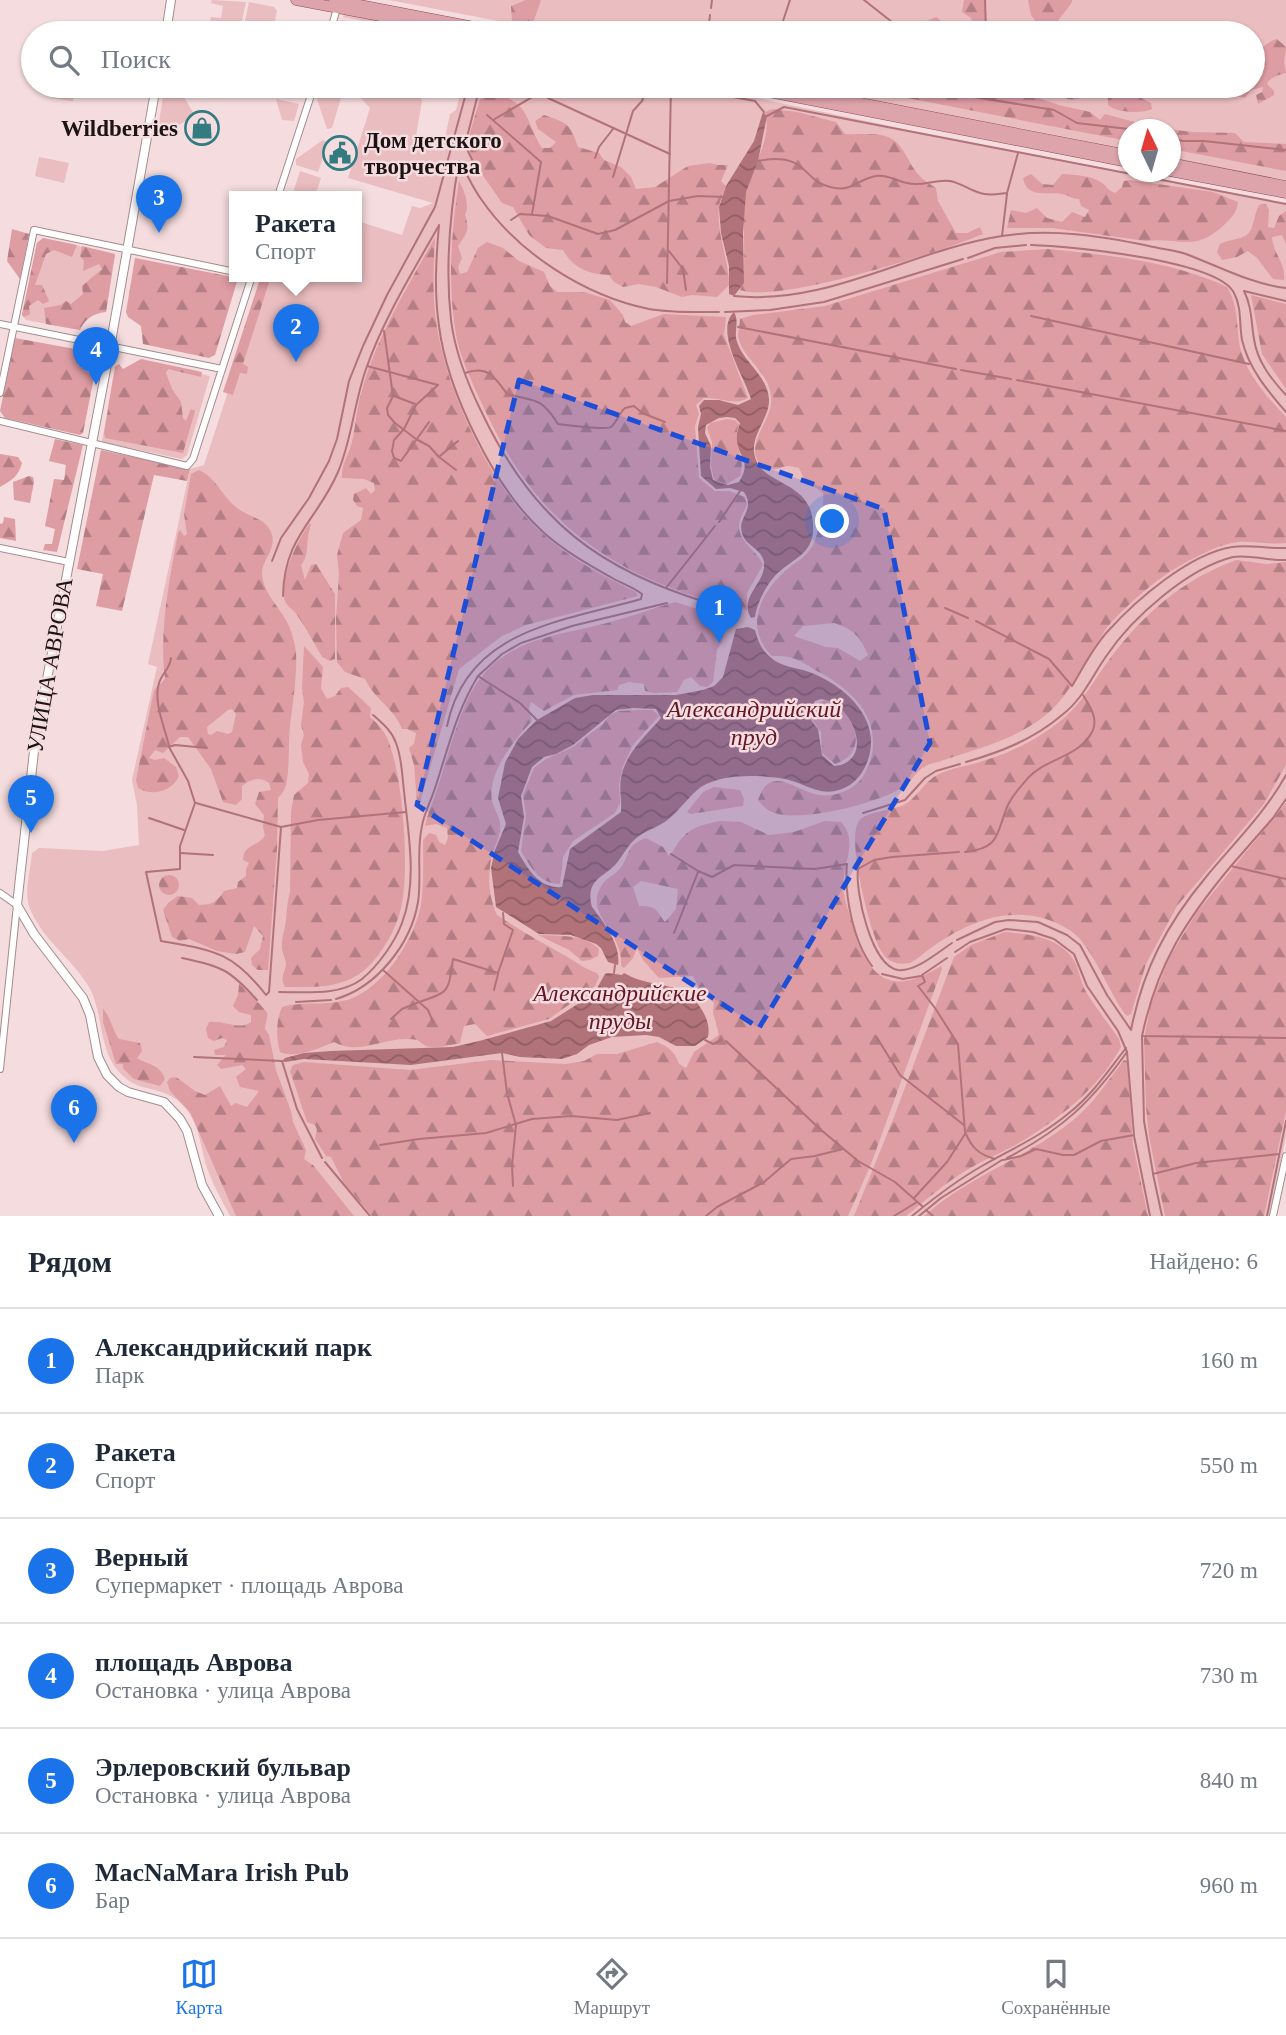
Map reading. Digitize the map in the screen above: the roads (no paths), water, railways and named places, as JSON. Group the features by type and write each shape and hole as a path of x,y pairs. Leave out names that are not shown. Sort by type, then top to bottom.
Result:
{"main road":[{"path":"296,0 337,2 440,21"},
{"path":"337,2 419,21"},
{"path":"800,98 1118,160"},
{"path":"836,98 1118,153"},
{"path":"1181,165 1286,186"},
{"path":"1181,173 1286,193"}],"street":[{"path":"168,21 171,0"},
{"path":"333,21 337,2"},
{"name":"УЛИЦА АВРОВА","path":"18,905 35,742 154,98"},
{"path":"280,191 310,98"},
{"path":"0,393 34,230 229,271"},
{"path":"0,421 187,466 193,459 250,282"},
{"path":"0,324 222,369"},
{"path":"0,548 69,562"},
{"path":"0,894 18,905 34,933 83,998 90,1015 98,1057 107,1074 128,1092 163,1102 180,1119 187,1131 202,1185 219,1216"},
{"path":"0,1069 2,1023 18,905"},
{"path":"1273,1216 1286,1156"}],"water":[{"path":"763,112 767,116 758,161 746,192 744,283 734,296 729,294 729,266 721,233 719,207 726,186 754,141"},
{"path":"734,312 739,346 764,382 769,399 754,444 756,460 761,469 799,494 812,515 813,531 809,545 771,580 755,617 751,618 748,603 761,577 764,563 761,554 742,533 747,498 744,492 730,488 716,489 701,476 699,406 704,400 719,400 738,405 751,399 732,354 727,330","holes":["719,418 735,418 740,423 737,441 745,464 739,482 728,485 713,480 710,467 711,446 705,433 706,425"]},
{"name":"Александрийский пруд","path":"748,627 755,630 762,648 774,660 820,676 840,689 858,706 869,727 871,747 866,764 857,779 843,789 828,792 787,779 760,776 739,776 701,787 667,820 636,838 591,889 592,907 614,942 618,965 608,962 596,944 571,935 539,934 496,907 491,868 506,824 498,798 505,763 518,739 537,720 575,698 593,695 676,695 714,686 723,677 736,629","holes":["821,699 833,703 843,711 856,733 854,755 847,762 834,766 822,755 818,729 808,716 815,701","656,709 661,718 637,745 623,769 620,782 621,812 570,849 562,887 547,885 535,877 518,852 524,817 521,796 532,767 544,757 573,745 616,710"]},
{"name":"Александрийские пруды","path":"608,973 624,973 686,993 704,1013 708,1037 695,1046 676,1046 659,1037 646,1035 612,1037 562,1059 520,1057 502,1053 411,1065 304,1059 282,1061 304,1053 453,1047 479,1041 551,1021 596,990"}],"waterway":[{"path":"711,8 712,0"},
{"path":"783,21 790,0"},
{"path":"864,0 891,21"},
{"path":"985,0 986,21"},
{"path":"709,21 710,15"},
{"path":"272,561 281,538 309,498 329,461 337,439 349,381 363,346 387,295 435,207 465,98"},
{"path":"477,98 465,145 477,170"},
{"path":"493,120 531,98"},
{"path":"548,98 670,154"},
{"path":"613,177 633,111 643,98"},
{"path":"667,283 671,98"},
{"path":"738,98 755,101 764,112"},
{"path":"980,98 1054,110 1077,123 1118,128"},
{"path":"767,116 784,107 1286,204"},
{"path":"487,115 541,162 532,214"},
{"path":"595,158 599,147 613,129"},
{"path":"1181,141 1286,150"},
{"path":"758,161 787,160 824,185 835,188 846,188 880,176 913,184 950,181 980,193 993,195 1007,193 1018,153"},
{"path":"459,161 449,240 451,320 467,380 503,452 548,513 575,537 604,558 636,575 672,591 712,604"},
{"path":"460,162 496,219 534,254 577,283 625,303 649,309 719,312"},
{"path":"1002,236 1007,194"},
{"path":"511,220 520,214 548,216 598,234 615,230 669,201 698,196 724,197"},
{"path":"439,225 436,301 444,351 463,408 491,464 525,513 551,539 586,563 642,594 641,599 550,624 496,649 474,668 458,694 447,726"},
{"path":"283,596 285,575 295,543 330,489 343,459 362,382 373,351 438,227"},
{"path":"734,296 769,297 803,293 968,243 1002,236 1039,233 1094,236 1177,251 1247,279 1286,288"},
{"path":"968,258 995,248 1026,245"},
{"path":"1031,245 1140,257 1201,272 1222,282 1237,299 1242,340 1249,360 1286,412"},
{"path":"669,251 683,269 686,290"},
{"path":"725,312 770,310 824,302 963,259"},
{"path":"1286,301 1244,291 1250,308 1258,355 1270,376 1286,395"},
{"path":"1031,316 1249,364"},
{"path":"738,327 956,369"},
{"path":"384,331 393,396 387,408 388,415 456,470"},
{"path":"367,366 438,385 416,405 404,429 394,440 394,458 401,461 429,422"},
{"path":"961,370 1011,379"},
{"path":"465,373 480,371 490,374 507,394 542,404 558,424 608,428 625,408 634,406 642,413 665,422"},
{"path":"1017,380 1286,431"},
{"path":"394,396 415,404"},
{"path":"440,456 458,441"},
{"path":"719,522 740,491"},
{"path":"666,588 715,526"},
{"path":"976,621 1049,659 1072,686 1108,631 1148,593 1181,568 1215,551 1232,547 1286,548"},
{"path":"966,762 1017,744 1062,715 1082,695 1107,655 1131,626 1162,596 1180,583 1216,563 1233,557 1286,560"},
{"path":"520,703 478,676 502,654 521,643 572,626 667,603"},
{"path":"945,608 968,618"},
{"path":"169,746 157,698 160,680 171,658"},
{"path":"336,999 365,985 378,974 390,962 408,933 418,902 419,845 423,822 458,718 478,676"},
{"path":"965,852 986,847 992,842 1010,802 1035,771 1072,752 1088,739 1094,720 1083,695"},
{"path":"521,704 537,720"},
{"path":"279,992 333,991 362,979 380,961 402,923 411,874 402,767 394,739 373,715"},
{"path":"207,748 175,745 169,747 188,781 195,803 180,846 180,869 146,872 161,941 220,955 242,969 266,995 269,992 281,827"},
{"path":"863,813 905,800 925,778 936,771 960,764"},
{"path":"957,940 995,922 1009,920 1038,922 1067,935 1080,945 1107,995 1131,1030 1149,968 1168,931 1206,877 1259,815 1286,775"},
{"path":"1286,799 1231,866 1286,879"},
{"path":"196,803 281,827 318,820 406,812"},
{"path":"149,818 184,830"},
{"path":"952,943 912,968 898,970 888,965 880,956 867,926 859,894 858,869 874,860 959,852"},
{"path":"180,853 213,855"},
{"path":"671,854 712,877 734,865 815,869 847,864 851,917 865,956 872,966"},
{"path":"1231,866 1200,906 1175,945 1156,987 1142,1036 1286,1038"},
{"path":"674,933 698,872"},
{"path":"383,970 419,1002 437,996 446,989 453,959 498,973 513,930 504,924 503,913"},
{"path":"955,952 970,942 1006,929 1033,932 1054,939 1074,954 1087,986 1118,1031 1127,1052 1134,1135 1101,1141 1074,1155 1036,1149 1003,1160"},
{"path":"182,958 207,964 232,975 257,1000"},
{"path":"947,958 922,975 925,982 918,986 958,1044 965,1132 976,1150 995,1159"},
{"path":"614,973 615,965"},
{"path":"494,990 498,974"},
{"path":"882,974 903,979 921,976"},
{"path":"296,1002 331,1000"},
{"path":"391,1019 402,1009 419,1002 428,1010 433,1022"},
{"path":"876,1036 900,1075 964,1125"},
{"path":"1142,1036 1144,1121 1153,1173"},
{"path":"705,1040 713,1044 721,1040"},
{"path":"726,1041 858,1161 895,1182 922,1206"},
{"path":"912,1216 964,1177 1059,1121 1092,1091 1126,1048"},
{"path":"1007,1158 1044,1136 1074,1113 1101,1086 1127,1052"},
{"path":"502,1053 507,1093"},
{"path":"194,1057 282,1061 297,1109 322,1158"},
{"path":"508,1097 516,1125 513,1186"},
{"path":"380,1145 486,1133 532,1119 571,1116 617,1120 650,1113"},
{"path":"1267,1216 1286,1121"},
{"path":"914,1198 947,1162 965,1134"},
{"path":"1134,1136 1150,1216"},
{"path":"706,1216 717,1207 764,1182 791,1159 843,1149"},
{"path":"1162,1216 1153,1174 1196,1163 1279,1154"},
{"path":"919,1216 941,1198 1002,1160"},
{"path":"325,1162 370,1216"},
{"path":"894,1216 917,1202"},
{"path":"926,1210 933,1216"}],"place":[{"name":"Wildberries","path":"202,128"},
{"name":"Дом детского творчества","path":"340,153"},
{"name":"Верный","path":"159,233"},
{"name":"Ракета","path":"296,362"},
{"name":"площадь Аврова","path":"96,385"},
{"name":"Александрийский парк","path":"719,643"},
{"name":"Эрлеровский бульвар","path":"31,833"},
{"name":"MacNaMara Irish Pub","path":"74,1143"}]}
